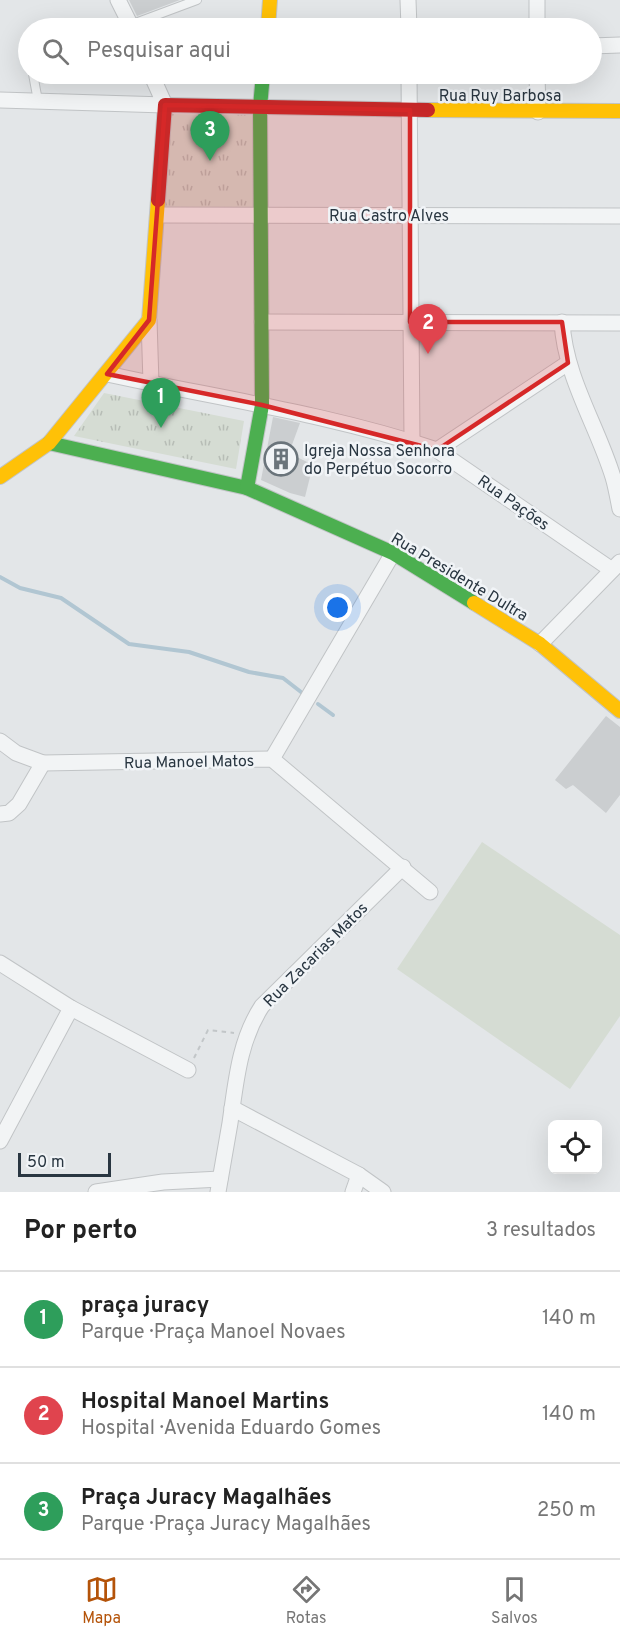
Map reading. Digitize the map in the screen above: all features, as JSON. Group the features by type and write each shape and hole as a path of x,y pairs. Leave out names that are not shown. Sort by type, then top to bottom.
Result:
{"street":[{"path":"118,0 127,18"},
{"path":"268,18 270,0"},
{"path":"408,0 409,18"},
{"path":"537,0 537,18"},
{"path":"602,46 620,45"},
{"path":"151,383 149,320 165,105 156,84"},
{"path":"248,485 262,405 260,107 262,84"},
{"path":"409,84 412,441"},
{"path":"537,84 538,112"},
{"path":"0,100 165,105"},
{"name":"Rua Ruy Barbosa","path":"165,105 538,112 620,111"},
{"name":"Rua Castro Alves","path":"158,215 620,216"},
{"path":"0,477 49,443 149,320"},
{"path":"262,322 620,323"},
{"path":"562,322 568,363 616,477 620,509"},
{"path":"437,450 568,363"},
{"name":"Rua Pações","path":"107,374 262,405 412,441 437,450 616,566"},
{"path":"103,384 258,413 247,472 248,485 244,482 60,443 103,384"},
{"name":"Rua Presidente Dultra","path":"49,443 248,485 393,553 540,644 620,711"},
{"path":"272,759 393,553"},
{"path":"540,644 616,566"},
{"path":"0,741 16,753 43,763 19,804 9,813 0,814"},
{"name":"Rua Manoel Matos","path":"43,763 272,759 430,892"},
{"name":"Rua Zacarias Matos","path":"219,1186 246,1034 262,1006 403,867"},
{"path":"2,968 71,1008 188,1070"},
{"path":"0,1141 71,1008"},
{"path":"232,1108 359,1175 383,1192"},
{"path":"353,1192 359,1175"},
{"path":"96,1192 163,1182 219,1186"}],"lane":[{"path":"153,18 197,0"},
{"path":"35,84 38,101"}],"path":[{"path":"188,1070 208,1030 246,1034"}],"highlighted area":[{"path":"165,105 410,110 410,322 562,322 568,363 437,450 262,405 107,374 149,320"}],"green space":[{"path":"170,114 252,115 255,209 165,208"},
{"path":"104,393 244,421 236,469 74,436"},
{"path":"482,842 620,935 620,1016 570,1089 397,969"}],"building":[{"path":"129,0 180,0 137,16"},
{"name":"Igreja Nossa Senhora do Perpétuo Socorro","path":"273,417 300,423 289,453 313,465 305,497 261,480"},
{"path":"606,716 620,727 620,795 606,813 573,785 566,789 555,780"}],"waterway":[{"path":"0,577 20,588 61,598 129,644 189,652 249,672 283,678 301,692"},
{"path":"318,704 333,715"}],"traffic: fast":[{"path":"247,488 262,405 260,107 262,84"},
{"path":"49,443 247,488 393,553 474,603"}],"traffic: slow":[{"path":"269,18 270,0"},
{"path":"428,110 620,111"},
{"path":"0,477 49,443 149,320 158,200"},
{"path":"474,603 540,644 620,711"}],"traffic: jam":[{"path":"158,200 165,105 428,110"}],"place":[{"name":"Praça Juracy Magalhães","path":"210,161"},
{"name":"Hospital Manoel Martins","path":"428,354"},
{"name":"praça juracy","path":"161,428"},
{"name":"Igreja Nossa Senhora do Perpétuo Socorro","path":"281,459"}]}
